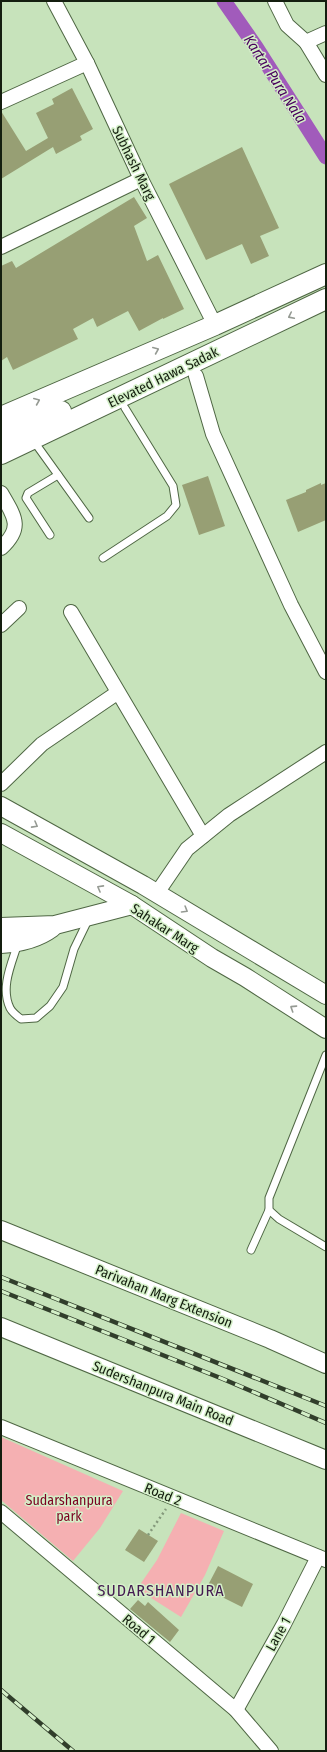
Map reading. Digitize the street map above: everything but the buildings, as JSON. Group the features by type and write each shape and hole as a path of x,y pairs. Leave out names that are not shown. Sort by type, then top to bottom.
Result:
{"main road":[{"path":"1,417 215,325 318,278"},
{"name":"Elevated Hawa Sadak","path":"1,437 175,362 265,315 318,278"},
{"name":"Elevated Hawa Sadak","path":"1,454 326,299"},
{"path":"1,466 38,447 196,376 326,314"}],"street":[{"name":"Subhash Marg","path":"54,1 87,64 141,179 215,325"},
{"path":"275,1 287,24 306,42 326,75"},
{"path":"306,42 326,32"},
{"path":"1,102 87,64"},
{"path":"1,247 141,179"},
{"path":"196,376 213,434 291,605 326,672"},
{"path":"1,493 16,519 14,531 10,540 1,548"},
{"path":"1,625 19,608"},
{"path":"71,612 117,693 203,836"},
{"path":"1,784 42,744 117,693"},
{"path":"156,893 187,849 229,815 326,752"},
{"name":"Sahakar Marg","path":"1,806 156,893 326,995"},
{"name":"Sahakar Marg","path":"1,833 132,905 212,958 245,977 326,1029"},
{"path":"1,927 55,925 132,905"},
{"path":"10,944 44,933 55,925"},
{"name":"Parivahan Marg Extension","path":"1,1230 270,1338 326,1364"},
{"name":"Sudershanpura Main Road","path":"1,1327 326,1460"},
{"name":"Road 2","path":"1,1427 322,1559"},
{"name":"Road 1","path":"1,1512 236,1710 271,1751"},
{"name":"Lane 1","path":"236,1710 322,1559"}],"lane":[{"path":"103,558 167,516 176,506 173,486 125,408"},
{"path":"38,447 89,518"},
{"path":"50,535 26,498 28,493 58,475"},
{"path":"10,944 6,995 10,1009 21,1019 36,1018 50,1006 63,987 74,950 90,916"},
{"path":"251,1250 269,1210 269,1198 326,1055"},
{"path":"269,1210 279,1219 326,1246"}],"path":[{"path":"148,1535 168,1506 172,1497"}],"green space":[{"name":"Sudarshanpura park","path":"1,1437 123,1491 100,1528 73,1561 1,1500"},
{"path":"181,1513 224,1531 205,1575 181,1617 137,1589 157,1560"}],"waterway":[{"name":"Kartar Pura Nala","path":"224,1 256,47 326,157"}],"railway":[{"path":"1,1277 326,1406"},
{"path":"1,1291 223,1379 326,1423"},
{"path":"1,1690 73,1751"}],"district":[{"name":"SUDARSHANPURA","path":"161,1590"}]}
